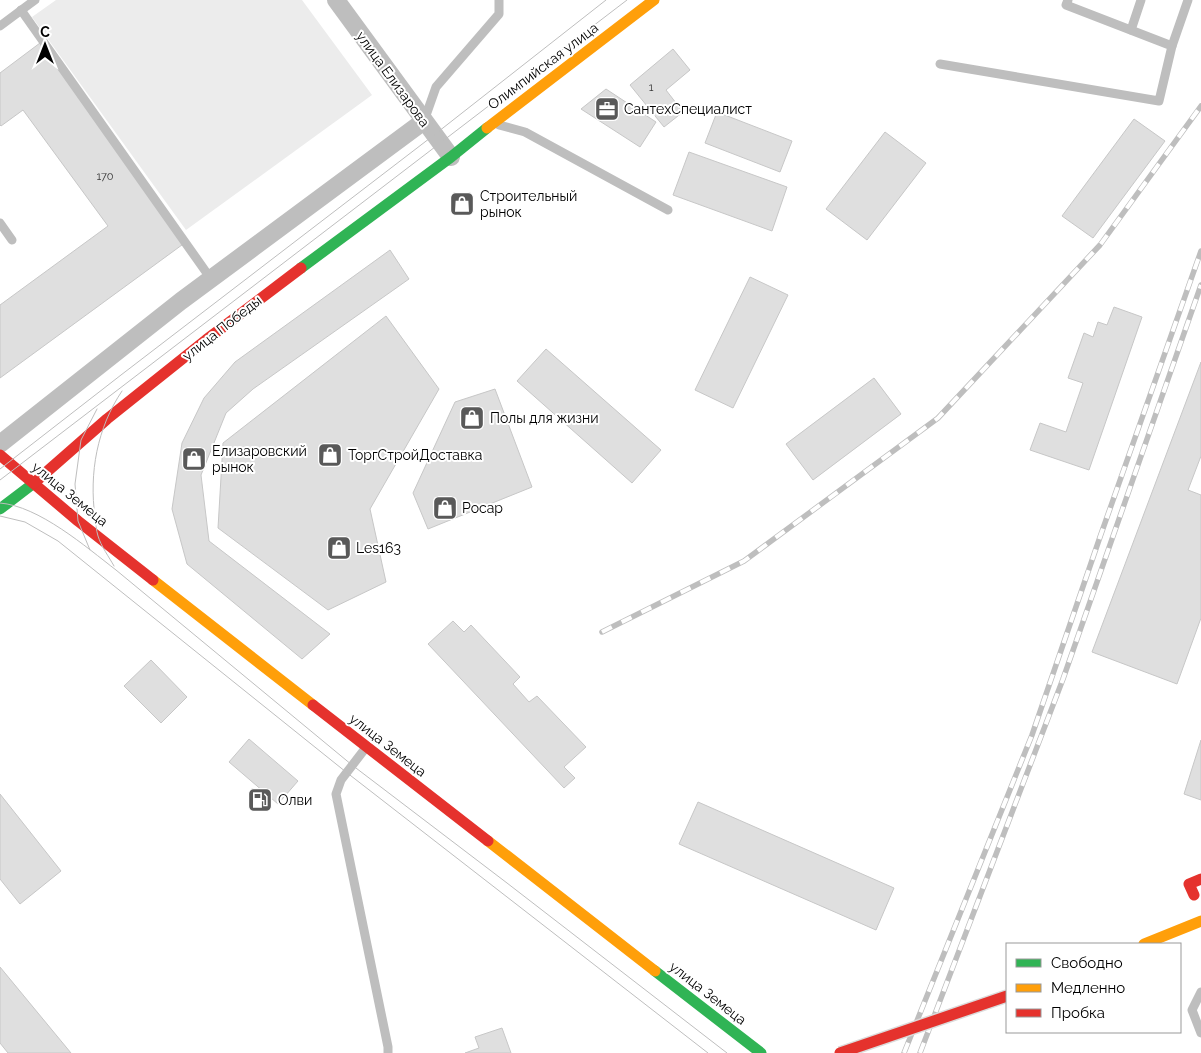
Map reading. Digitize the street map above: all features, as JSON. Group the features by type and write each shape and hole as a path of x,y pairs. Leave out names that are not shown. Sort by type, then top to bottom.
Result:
{"main road":[{"name":"Олимпийская улица","path":"451,157 492,123 654,0"},
{"name":"улица Победы","path":"0,509 34,483 107,419 206,340 451,157"},
{"name":"улица Земеца","path":"0,455 85,526 762,1053"},
{"path":"1194,895 1189,884 1201,879"},
{"path":"1146,943 1201,921"},
{"path":"840,1053 1006,996"}],"street":[{"name":"улица Елизарова","path":"336,0 451,157"},
{"path":"0,444 174,307 424,121"}],"lane":[{"path":"0,26 35,0"},
{"path":"424,121 436,87 499,14 498,0"},
{"path":"1068,0 1066,6 1172,46"},
{"path":"1131,30 1141,0"},
{"path":"940,64 1159,101 1172,46 1188,0"},
{"path":"21,10 211,279"},
{"path":"492,123 525,132 668,210"},
{"path":"0,223 12,240"},
{"path":"367,747 341,780 336,794 388,1053"},
{"path":"1201,992 1192,1010 1201,1033"}],"shaded area":[{"path":"56,0 302,0 372,95 186,230 32,17"}],"building":[{"path":"40,43 186,242 0,378 0,305 108,226 23,110 0,125 0,73"},
{"path":"673,49 690,70 666,90 683,112 664,127 630,85"},
{"path":"606,89 656,122 640,147 581,109"},
{"path":"717,112 792,141 780,172 705,143"},
{"path":"1134,119 1165,141 1093,238 1062,216"},
{"path":"885,132 926,163 867,240 826,209"},
{"path":"689,152 787,187 772,231 673,195"},
{"name":"Елизаровский рынок","path":"390,250 409,279 253,389 226,413 201,475 209,541 330,634 302,659 187,564 172,509 182,443 204,398 235,362"},
{"path":"750,277 788,295 733,408 695,390"},
{"path":"1114,307 1142,317 1089,470 1030,450 1040,423 1066,432 1083,383 1068,378 1084,333 1093,337 1098,322 1107,325"},
{"path":"386,316 439,389 370,509 386,582 328,610 218,528 223,443"},
{"path":"546,349 661,450 632,483 517,381"},
{"path":"1201,362 1201,456 1188,490 1201,495 1201,618 1177,684 1092,652"},
{"path":"874,378 901,414 813,480 786,444"},
{"path":"495,389 532,487 428,529 413,493 455,402"},
{"path":"453,621 464,632 471,625 520,677 513,684 529,702 537,696 586,747 564,767 575,778 564,788 428,644"},
{"path":"151,660 187,697 161,723 124,686"},
{"path":"249,739 298,781 278,804 229,762"},
{"path":"1201,740 1201,800 1184,794"},
{"path":"0,794 61,871 20,904 0,879"},
{"path":"698,802 894,888 876,930 679,844"},
{"path":"0,967 71,1053 8,1053 0,1043"},
{"path":"502,1028 511,1053 465,1053 479,1048 475,1037"}],"tram line":[{"path":"0,469 606,0"},
{"path":"0,480 627,0"},
{"path":"114,566 97,534 93,484 94,468 101,436 106,420 122,391"},
{"path":"90,550 78,521 75,484 81,440 97,409"},
{"path":"0,503 15,506 46,519 91,550 352,765 727,1053"},
{"path":"0,516 25,522 58,541 346,772 708,1053"}],"railway":[{"path":"602,632 744,561 938,418 1100,245 1201,106"},
{"path":"904,1053 1032,735 1201,251"},
{"path":"920,1053 1063,679 1201,285"}],"traffic: fast":[{"path":"301,268 451,157 487,128"},
{"path":"0,509 34,483"},
{"path":"655,971 761,1053"}],"traffic: slow":[{"path":"487,128 654,0"},
{"path":"153,580 313,705"},
{"path":"488,841 655,971"},
{"path":"1146,943 1201,921"}],"traffic: jam":[{"path":"34,483 107,419 206,340 301,268"},
{"path":"0,455 78,521 153,580"},
{"path":"313,705 488,841"},
{"path":"1194,895 1189,884 1201,879"},
{"path":"840,1053 1006,996"}],"place":[{"name":"СантехСпециалист","path":"607,109"},
{"name":"Строительный рынок","path":"462,204"},
{"name":"Полы для жизни","path":"472,418"},
{"name":"ТоргСтройДоставка","path":"330,455"},
{"name":"Елизаровский рынок","path":"194,459"},
{"name":"Росар","path":"445,508"},
{"name":"Les163","path":"339,548"},
{"name":"Олви","path":"260,800"}]}
